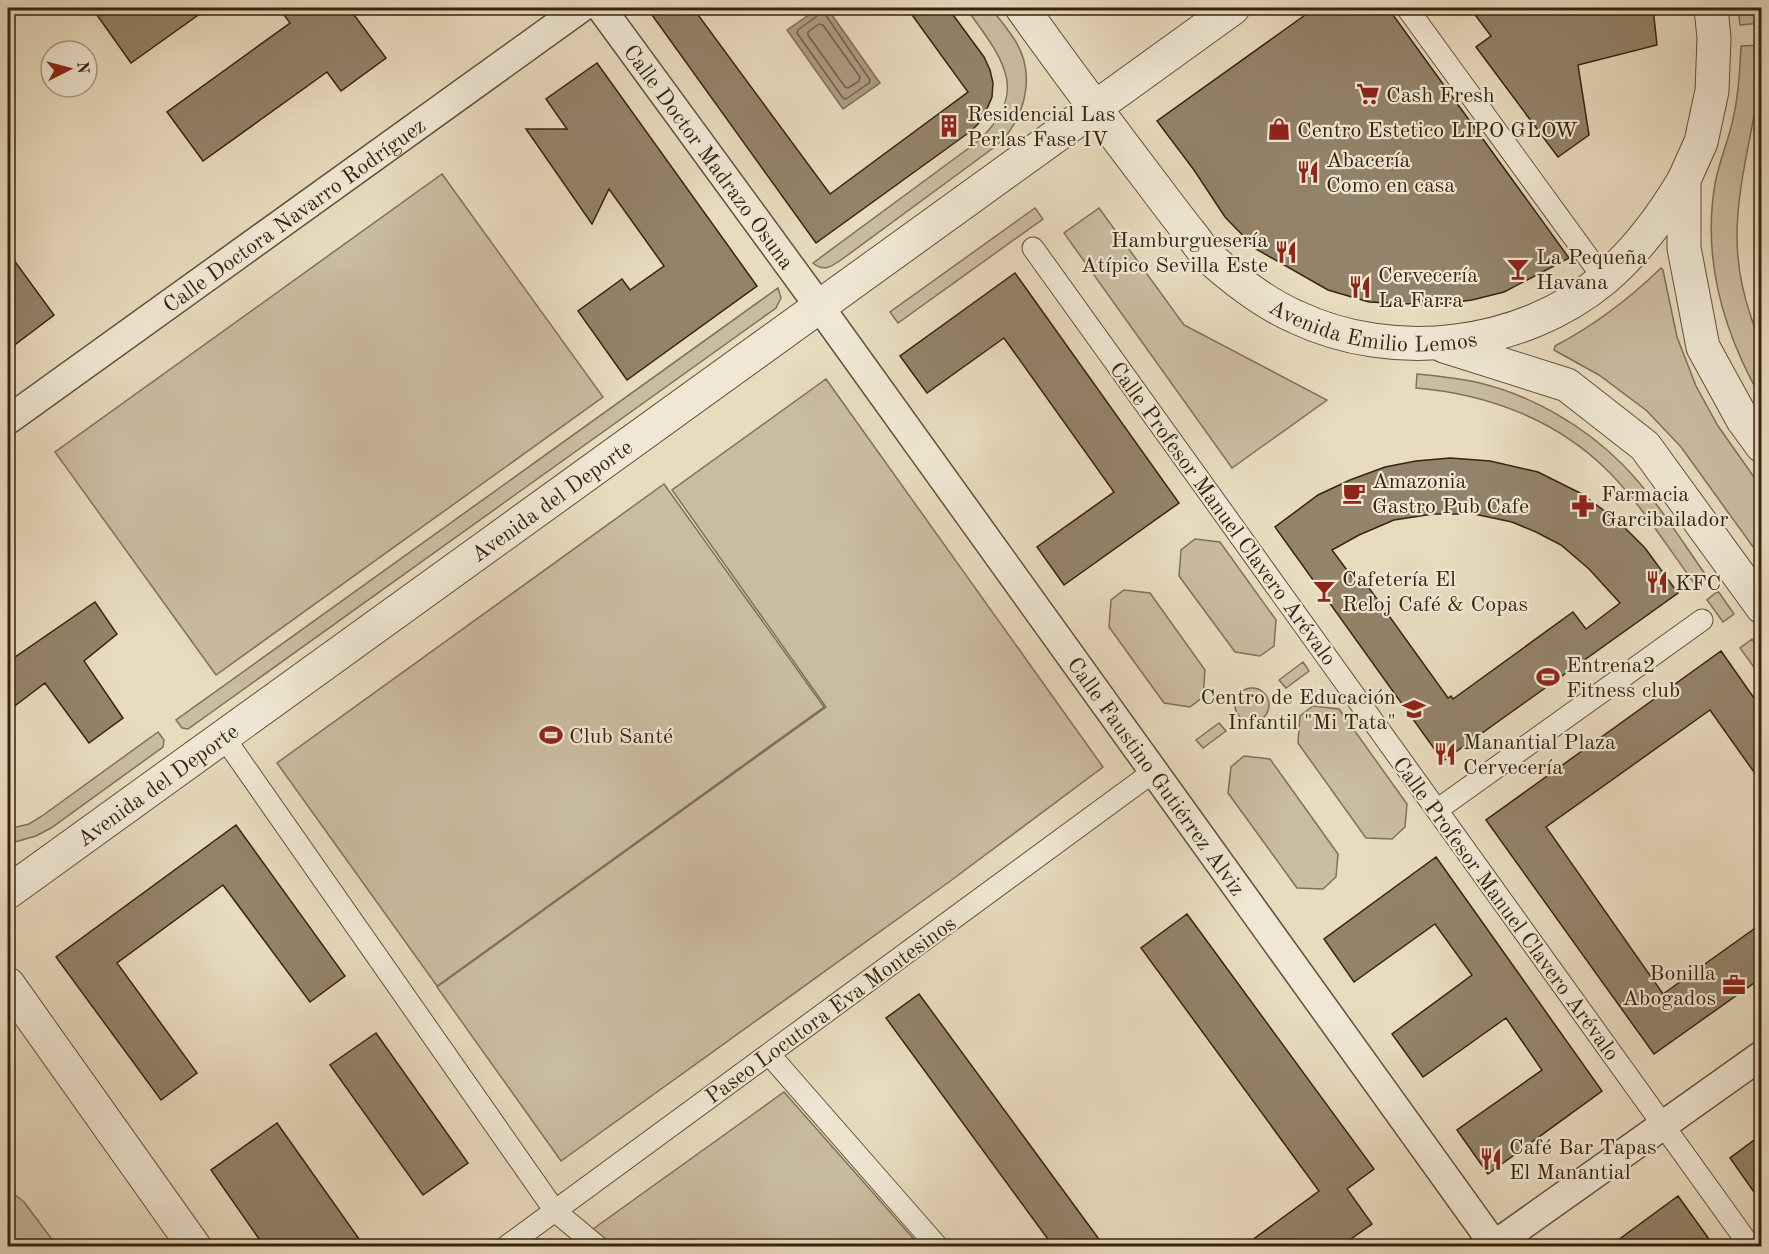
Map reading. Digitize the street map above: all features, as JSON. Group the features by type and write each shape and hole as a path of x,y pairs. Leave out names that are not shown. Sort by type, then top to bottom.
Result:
{"street":[{"name":"Calle Doctora Navarro Rodríguez","path":"8,420 581,8"},
{"name":"Calle Doctor Madrazo Osuna","path":"600,8 819,306"},
{"name":"Avenida Emilio Lemos","path":"1022,8 1208,257 1262,299 1296,317 1327,329 1357,337 1437,344 1484,337 1527,324 1568,303 1604,279 1637,247 1663,214 1684,180 1701,142 1712,91 1714,38 1711,8"},
{"name":"Avenida del Deporte","path":"8,892 1233,8"},
{"path":"1407,8 1604,279"},
{"path":"1684,180 1684,248 1703,347 1743,420 1761,446"},
{"name":"Calle Profesor Manuel Clavero Arévalo","path":"1033,248 1750,1246"},
{"name":"Calle Faustino Gutiérrez Alviz","path":"819,306 1494,1246"},
{"path":"1437,344 1567,385 1645,446 1761,607"},
{"path":"1437,810 1702,620"},
{"path":"224,736 555,1211 597,1246"},
{"name":"Paseo Locutora Eva Montesinos","path":"507,1246 1153,772"},
{"path":"8,984 194,1246"},
{"path":"769,1054 937,1246"},
{"path":"1494,1246 1761,1055"}],"shaded area":[{"path":"966,8 991,8 1013,38 1022,55 1025,68 1025,95 1016,121 1000,143 841,260 827,268 817,266 813,263 977,142 994,124 1004,106 1007,90 1006,74 1000,58"},
{"path":"1738,8 1761,8 1761,23 1740,25"},
{"path":"1761,45 1758,93 1741,187 1737,236 1743,287 1762,347 1761,398 1736,348 1719,295 1714,268 1712,212 1719,166 1736,106 1741,46"},
{"path":"442,174 603,397 216,675 55,452"},
{"path":"1035,208 1043,219 898,323 890,312"},
{"path":"1099,208 1184,325 1327,400 1232,468 1064,233"},
{"path":"1661,268 1677,337 1696,386 1718,426 1761,487 1761,558 1681,447 1647,411 1599,375 1554,350 1555,346 1611,311"},
{"path":"778,288 781,298 776,308 188,729 182,728 176,720"},
{"path":"1417,374 1464,380 1500,389 1538,404 1574,425 1607,450 1634,476 1666,517 1705,574 1694,583 1622,486 1590,454 1568,438 1545,424 1495,404 1469,396 1416,388"},
{"path":"826,379 1103,767 949,882 561,1161 437,987 826,707 672,490"},
{"name":"Club Santé","path":"664,484 824,707 437,986 277,763"},
{"path":"1195,539 1220,542 1276,620 1274,646 1260,656 1235,652 1179,576 1181,550"},
{"path":"1124,590 1150,593 1205,670 1203,697 1190,707 1164,703 1109,627 1111,600"},
{"path":"1718,591 1734,614 1723,622 1707,600"},
{"path":"1752,639 1761,652 1761,677 1740,648"},
{"path":"1303,662 1309,671 1286,688 1279,680"},
{"path":"1252,688 1264,693 1269,705 1264,717 1252,722 1240,717 1235,705 1240,693"},
{"path":"1313,706 1339,709 1407,804 1405,827 1392,839 1366,838 1298,743 1300,716"},
{"path":"1219,723 1226,731 1203,748 1196,740"},
{"path":"158,732 164,740 163,747 51,828 36,836 8,844 8,829 29,824 42,816"},
{"path":"1244,756 1270,759 1338,854 1336,877 1323,889 1297,888 1228,793 1231,767"},
{"path":"784,1092 920,1246 614,1246 593,1229"},
{"path":"8,1189 24,1202 57,1246 8,1246"}],"water":[{"path":"819,8 827,8 880,83 843,109 787,30"}],"building":[{"path":"92,8 208,8 131,63"},
{"path":"279,8 349,8 386,58 341,91 327,72 203,161 167,112 290,23"},
{"name":"Residencial Las Perlas Fase IV","path":"647,8 693,8 830,194 968,92 907,8 948,8 984,57 993,83 992,97 982,120 971,131 816,243"},
{"path":"1315,8 1388,8 1569,258 1504,292 1472,300 1434,305 1369,302 1328,290 1256,249 1225,217 1194,170 1157,121"},
{"path":"1470,8 1653,8 1657,45 1578,65 1589,135 1558,157 1476,47 1491,36"},
{"path":"597,63 757,286 627,380 578,311 622,279 630,290 664,266 609,189 592,224 526,129 567,129 546,99"},
{"path":"8,252 54,315 8,350"},
{"path":"1015,273 1179,503 1064,585 1037,547 1114,492 1004,338 927,393 900,356"},
{"path":"1450,458 1490,461 1538,472 1580,493 1617,520 1645,548 1678,593 1443,761 1275,527 1318,495 1350,480 1385,467","holes":["1433,514 1474,514 1512,522 1561,545 1589,569 1620,603 1586,629 1573,612 1453,699 1451,696 1448,698 1364,581 1358,585 1332,550 1394,520"]},
{"path":"95,602 117,634 84,661 123,718 89,743 45,683 8,711 8,662"},
{"path":"1721,651 1761,708 1761,782 1710,710 1546,827 1663,994 1761,924 1761,978 1654,1054 1486,820"},
{"path":"236,825 345,976 310,1002 223,885 117,963 197,1073 161,1100 56,957"},
{"path":"1436,857 1602,1091 1488,1174 1457,1130 1542,1070 1506,1018 1423,1077 1392,1034 1472,975 1435,924 1354,982 1324,939"},
{"path":"1187,914 1374,1169 1347,1189 1372,1224 1341,1246 1244,1246 1319,1191 1141,948"},
{"path":"919,994 1104,1246 1053,1246 886,1018"},
{"path":"376,1033 468,1163 423,1195 330,1065"},
{"path":"277,1123 364,1246 264,1246 211,1170"},
{"path":"1761,1135 1761,1202 1730,1158"},
{"path":"1678,1196 1714,1246 1610,1246"}],"place":[{"name":"Cash Fresh","path":"1368,94"},
{"name":"Residencial Las Perlas Fase IV","path":"949,126"},
{"name":"Centro Estetico LIPO GLOW","path":"1279,129"},
{"name":"Abacería Como en casa","path":"1308,172"},
{"name":"Hamburguesería Atípico Sevilla Este","path":"1286,252"},
{"name":"La Pequeña Havana","path":"1518,269"},
{"name":"Cervecería La Farra","path":"1360,287"},
{"name":"Amazonia Gastro Pub Cafe","path":"1354,493"},
{"name":"Farmacia Garcibailador","path":"1583,506"},
{"name":"KFC","path":"1657,582"},
{"name":"Cafetería El Reloj Café & Copas","path":"1324,591"},
{"name":"Entrena2 Fitness club","path":"1548,677"},
{"name":"Centro de Educación Infantil \"Mi Tata\"","path":"1414,709"},
{"name":"Club Santé","path":"551,735"},
{"name":"Manantial Plaza Cervecería","path":"1445,754"},
{"name":"Bonilla Abogados","path":"1734,985"},
{"name":"Café Bar Tapas El Manantial","path":"1491,1159"}]}
